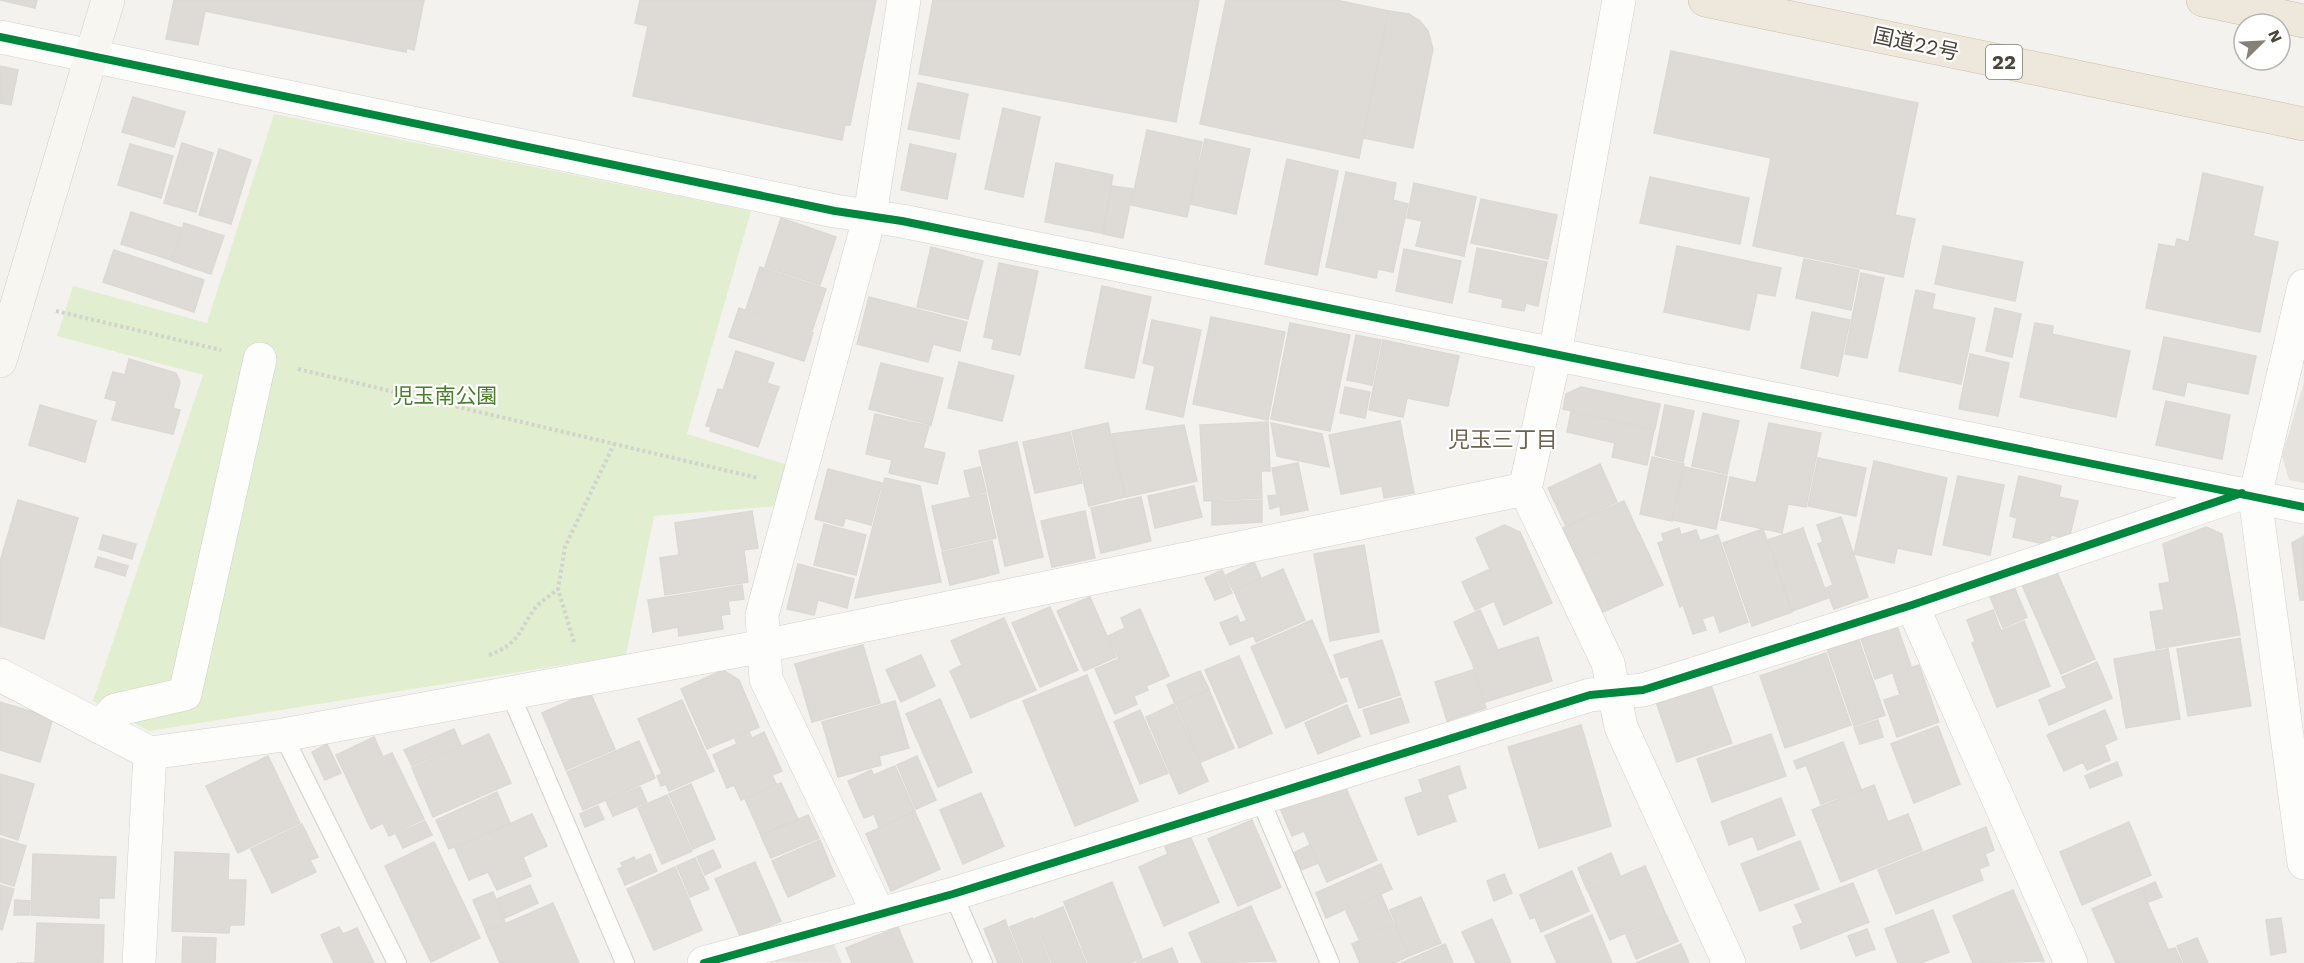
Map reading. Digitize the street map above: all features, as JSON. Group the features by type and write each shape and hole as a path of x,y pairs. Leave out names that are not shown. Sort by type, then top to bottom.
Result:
{"highway":[{"name":"国道22号","path":"1705,0 2304,124"},
{"path":"2203,0 2304,21"}],"street":[{"path":"0,361 108,0"},
{"path":"879,915 766,679 762,615 870,215 904,0"},
{"path":"1619,0 1555,354 1525,489 1608,663 1621,727 1729,963"},
{"path":"0,37 824,209 870,215 2304,507"},
{"path":"2304,286 2248,495 2304,863"},
{"path":"100,727 115,710 185,694 260,360"},
{"path":"0,675 150,753 283,735 764,646 1525,489"},
{"path":"704,963 953,894 1590,695 1643,690 2248,495"},
{"path":"1912,605 2071,963"},
{"path":"138,963 150,753"}],"lane":[{"path":"510,693 625,963"},
{"path":"283,735 396,963"},
{"path":"1260,799 1330,963"},
{"path":"953,894 983,963"}],"path":[{"path":"18,301 797,488"},
{"path":"584,679 558,589 565,547 614,444"},
{"path":"486,656 506,649 524,630 536,607 558,589"}],"green space":[{"name":"児玉南公園","path":"274,114 751,211 687,434 788,465 776,506 654,516 626,655 149,731 93,701 203,375 57,336 73,286 207,323"}],"shaded area":[{"path":"2304,382 2304,483 2289,480 2282,456"},
{"path":"833,942 842,963 766,962"}],"building":[{"path":"0,0 37,0 35,8"},
{"path":"174,0 424,0 414,50 407,48 406,52 205,11 198,45 166,39"},
{"path":"640,0 876,0 850,125 845,125 842,140 633,96 648,26 635,23"},
{"path":"933,0 1199,0 1176,122 919,74"},
{"path":"1226,0 1336,0 1389,11 1359,158 1200,124"},
{"path":"1389,11 1409,14 1420,21 1428,31 1433,49 1413,148 1363,138"},
{"path":"1671,51 1918,103 1895,215 1915,219 1903,277 1753,246 1771,158 1654,133"},
{"path":"0,66 18,70 11,105 0,103"},
{"path":"918,83 968,94 959,139 908,129"},
{"path":"133,97 185,112 174,147 122,132"},
{"path":"1003,108 1040,117 1023,197 985,189"},
{"path":"1147,130 1202,142 1187,217 1131,205"},
{"path":"1205,139 1250,149 1236,214 1190,204"},
{"path":"182,143 213,153 196,212 164,203"},
{"path":"130,144 173,156 161,198 118,185"},
{"path":"910,144 956,154 947,199 901,190"},
{"path":"219,149 251,160 231,224 199,215"},
{"path":"1287,159 1338,171 1317,275 1265,264"},
{"path":"1056,163 1113,175 1102,233 1045,222"},
{"path":"1346,172 1396,183 1393,200 1408,204 1393,272 1378,269 1376,278 1326,267"},
{"path":"2203,173 2263,187 2253,236 2278,242 2260,332 2146,308 2159,244 2175,247 2177,239 2189,242"},
{"path":"1650,177 1749,198 1740,244 1640,223"},
{"path":"1414,183 1476,197 1464,256 1416,246 1422,221 1407,218"},
{"path":"1112,186 1133,189 1123,238 1103,234"},
{"path":"1481,199 1557,215 1548,259 1471,243"},
{"path":"131,212 181,228 171,260 121,244"},
{"path":"781,218 836,237 820,285 765,267"},
{"path":"184,223 224,236 211,274 172,261"},
{"path":"1677,246 1781,268 1775,296 1757,293 1749,330 1664,312"},
{"path":"1943,246 2023,262 2015,301 1935,284"},
{"path":"931,247 983,261 968,319 917,307"},
{"path":"1477,248 1547,262 1538,306 1526,303 1524,311 1502,307 1503,299 1469,292"},
{"path":"1404,249 1461,261 1452,303 1396,291"},
{"path":"114,250 204,280 194,312 103,282"},
{"path":"1804,259 1859,270 1851,310 1796,298"},
{"path":"999,263 1038,271 1020,355 992,349 994,339 984,337"},
{"path":"760,267 826,289 812,331 746,309"},
{"path":"1861,273 1884,278 1867,358 1845,354"},
{"path":"1102,286 1151,297 1134,378 1085,368"},
{"path":"1916,290 1935,294 1932,309 1975,318 1961,384 1899,371"},
{"path":"869,297 967,322 960,351 933,344 928,362 857,344"},
{"path":"739,308 813,333 804,361 729,337"},
{"path":"1995,308 2021,314 2012,357 1986,351"},
{"path":"1812,312 1850,320 1838,376 1801,368"},
{"path":"1211,317 1285,332 1268,420 1193,404"},
{"path":"1152,320 1201,330 1183,417 1146,409 1155,366 1143,363"},
{"path":"1290,323 1350,335 1330,431 1271,419"},
{"path":"2035,323 2053,326 2052,334 2130,351 2116,417 2020,397"},
{"path":"1356,335 1381,340 1372,385 1347,380"},
{"path":"2164,337 2256,356 2248,394 2187,382 2184,396 2153,389"},
{"path":"1383,340 1459,356 1448,406 1407,398 1403,417 1369,410"},
{"path":"736,351 774,363 767,383 779,387 758,447 710,431 711,427 706,426 718,389 723,390"},
{"path":"1970,354 2009,363 1998,416 1959,409"},
{"path":"129,359 176,373 180,382 173,408 180,410 173,434 112,420 117,401 105,398 113,372 125,375"},
{"path":"959,362 1014,376 1002,421 948,408"},
{"path":"881,363 943,378 931,425 869,409"},
{"path":"1345,387 1370,392 1365,418 1340,413"},
{"path":"1581,387 1660,404 1655,429 1563,409 1566,394"},
{"path":"2166,401 2230,415 2222,459 2156,445"},
{"path":"40,405 96,421 85,462 29,445"},
{"path":"1665,405 1694,411 1683,462 1655,455"},
{"path":"1571,412 1654,430 1647,465 1612,457 1615,443 1567,432"},
{"path":"1703,413 1739,421 1727,474 1692,466"},
{"path":"875,414 929,426 923,448 945,453 937,484 889,473 892,460 866,454"},
{"path":"1400,421 1414,493 1384,498 1382,486 1341,494 1329,435"},
{"path":"1268,422 1270,471 1261,471 1262,498 1204,501 1200,425"},
{"path":"1108,423 1125,497 1089,506 1072,431"},
{"path":"1271,423 1322,434 1329,467 1277,456"},
{"path":"1769,423 1821,433 1806,507 1788,504 1782,533 1721,520 1730,477 1756,483"},
{"path":"1184,425 1197,481 1126,497 1112,434"},
{"path":"1070,432 1082,483 1035,493 1023,442"},
{"path":"1017,442 1043,557 1005,566 979,451"},
{"path":"1652,457 1684,464 1672,521 1640,514"},
{"path":"1818,458 1866,468 1856,516 1808,506"},
{"path":"1874,461 1947,478 1931,555 1897,548 1894,563 1854,554"},
{"path":"1298,463 1308,510 1281,515 1280,506 1270,509 1268,496 1277,495 1272,468"},
{"path":"1600,464 1617,502 1566,526 1548,488"},
{"path":"980,467 986,492 970,496 964,471"},
{"path":"1685,467 1727,476 1716,529 1673,520"},
{"path":"828,469 882,483 871,525 845,518 843,526 815,519"},
{"path":"1958,476 2004,485 1990,555 1943,545"},
{"path":"2019,476 2061,486 2059,497 2078,501 2069,539 2051,535 2049,545 2013,537 2017,518 2010,516"},
{"path":"885,478 920,486 941,582 855,598"},
{"path":"1194,486 1202,517 1155,528 1148,496"},
{"path":"986,494 996,538 942,550 932,506"},
{"path":"1141,497 1151,541 1101,553 1091,508"},
{"path":"18,500 78,518 44,639 0,626 0,562"},
{"path":"1262,500 1262,522 1212,525 1212,502"},
{"path":"1624,501 1638,532 1578,560 1563,528"},
{"path":"752,511 758,548 744,550 748,582 665,595 660,558 679,555 675,523"},
{"path":"1085,511 1095,558 1052,567 1041,521"},
{"path":"1841,517 1868,597 1834,609 1826,588 1833,585 1818,544 1823,542 1817,525"},
{"path":"824,524 866,535 856,575 814,565"},
{"path":"1504,525 1520,532 1552,603 1504,625 1494,601 1475,610 1462,582 1490,569 1476,538"},
{"path":"2206,527 2222,534 2240,635 2156,649 2150,612 2164,610 2159,584 2170,582 2163,544"},
{"path":"1679,528 1681,535 1696,530 1700,541 1718,535 1748,622 1720,632 1714,615 1702,619 1706,630 1693,634 1683,605 1680,607 1658,543 1664,541 1662,534"},
{"path":"1803,528 1828,598 1792,611 1768,540"},
{"path":"1763,529 1792,612 1752,626 1723,543"},
{"path":"1639,533 1663,585 1603,612 1579,561"},
{"path":"103,535 136,544 132,559 99,549"},
{"path":"2304,536 2304,600 2300,600 2292,543"},
{"path":"992,541 999,573 950,585 942,552"},
{"path":"1364,545 1379,632 1330,641 1314,554"},
{"path":"98,557 128,566 125,576 95,567"},
{"path":"1254,562 1261,578 1233,590 1226,575"},
{"path":"798,564 854,579 847,608 818,600 814,615 787,609"},
{"path":"1283,569 1305,620 1256,642 1234,591"},
{"path":"1222,570 1232,593 1215,600 1205,578"},
{"path":"2056,570 2095,659 2061,674 2022,585"},
{"path":"742,585 744,599 728,601 730,614 721,615 723,629 679,636 678,627 653,632 648,600"},
{"path":"2014,587 2027,617 2003,628 1990,597"},
{"path":"1090,597 1116,657 1084,671 1057,611"},
{"path":"1050,607 1078,670 1040,687 1012,623"},
{"path":"1140,609 1169,676 1146,686 1148,690 1134,696 1137,704 1115,714 1095,669 1119,659 1108,636 1125,628 1121,618"},
{"path":"1480,610 1498,650 1538,637 1552,681 1485,702 1472,662 1454,622"},
{"path":"1993,610 2001,631 2024,621 2050,686 1997,707 1972,643 1975,641 1967,620"},
{"path":"1237,616 1240,623 1245,621 1252,636 1230,645 1220,623"},
{"path":"1004,618 1036,690 971,718 950,671 962,665 951,641"},
{"path":"1312,620 1347,701 1286,728 1251,647"},
{"path":"1897,626 1911,666 1875,679 1861,639"},
{"path":"1858,638 1885,715 1854,726 1827,649"},
{"path":"2240,638 2251,706 2188,716 2177,649"},
{"path":"1382,640 1400,695 1359,708 1348,676 1341,678 1334,655"},
{"path":"863,645 880,703 812,722 795,664"},
{"path":"2168,649 2180,719 2126,728 2114,659"},
{"path":"1826,653 1851,725 1785,748 1760,676"},
{"path":"921,655 935,686 901,702 886,670"},
{"path":"1239,656 1272,733 1239,748 1205,670"},
{"path":"2097,662 2112,698 2049,725 2039,700 2067,688 2062,677"},
{"path":"1919,665 1939,722 1897,737 1884,700 1900,695 1893,674"},
{"path":"723,670 739,680 759,727 707,749 681,689"},
{"path":"1473,670 1486,708 1447,721 1435,682"},
{"path":"1200,671 1209,689 1175,704 1167,685"},
{"path":"1087,675 1138,801 1075,826 1023,701"},
{"path":"1709,680 1732,743 1677,762 1655,699"},
{"path":"1209,690 1234,748 1201,762 1176,704"},
{"path":"590,692 615,749 566,770 542,713"},
{"path":"1401,698 1409,722 1371,734 1363,710"},
{"path":"940,699 972,772 938,787 906,714"},
{"path":"682,700 714,771 669,791 666,784 661,786 657,776 662,774 638,719"},
{"path":"895,701 909,748 879,756 881,765 838,777 822,722"},
{"path":"0,702 53,718 40,762 0,750"},
{"path":"1174,704 1208,781 1179,794 1146,717"},
{"path":"1347,705 1360,736 1318,754 1305,723"},
{"path":"1140,710 1168,773 1140,784 1114,722"},
{"path":"2105,710 2117,739 2104,745 2110,760 2087,770 2083,762 2064,771 2047,735"},
{"path":"1878,720 1883,737 1860,744 1854,728"},
{"path":"1581,725 1611,826 1539,848 1508,747"},
{"path":"1938,726 1960,784 1914,803 1891,744"},
{"path":"454,729 461,745 412,766 404,750"},
{"path":"749,732 752,738 764,732 782,771 772,775 776,784 741,800 734,785 727,788 713,755 737,744 735,739"},
{"path":"489,734 511,783 433,817 412,768"},
{"path":"1771,734 1786,776 1712,802 1697,759"},
{"path":"374,737 383,757 392,753 424,819 389,836 383,823 371,829 336,755"},
{"path":"639,741 655,778 583,810 567,772"},
{"path":"1843,742 1861,789 1821,804 1806,765 1797,769 1794,761"},
{"path":"327,744 341,773 325,780 312,752"},
{"path":"268,756 300,823 238,853 206,786"},
{"path":"917,756 936,800 916,809 897,765"},
{"path":"2117,762 2122,775 2090,788 2085,776"},
{"path":"895,766 915,811 879,827 874,814 864,818 848,781 871,770 874,775"},
{"path":"1459,766 1466,788 1447,795 1456,821 1418,835 1405,798 1423,792 1419,780"},
{"path":"0,774 34,784 18,840 0,834"},
{"path":"781,783 798,819 761,835 745,799"},
{"path":"691,784 715,839 693,849 669,794"},
{"path":"1874,785 1888,822 1908,814 1922,850 1841,882 1812,810"},
{"path":"640,787 647,802 613,816 606,801"},
{"path":"1346,788 1377,860 1327,882 1304,831 1292,836 1280,808"},
{"path":"497,792 510,823 449,849 436,820"},
{"path":"981,793 1004,846 963,864 940,810"},
{"path":"667,795 692,851 662,864 638,808"},
{"path":"1781,798 1795,835 1758,850 1753,836 1729,845 1721,822"},
{"path":"598,806 604,819 585,827 580,814"},
{"path":"915,812 940,869 891,891 866,834"},
{"path":"532,814 547,846 523,857 531,876 497,890 488,872 469,880 455,848"},
{"path":"808,815 819,838 771,858 761,836"},
{"path":"1252,820 1281,887 1238,906 1208,839"},
{"path":"425,821 432,835 403,848 396,834"},
{"path":"2129,822 2151,875 2082,905 2060,852"},
{"path":"302,824 318,857 310,860 316,872 272,893 251,849"},
{"path":"1986,827 1994,850 1985,854 1989,865 1979,869 1983,880 1896,914 1878,870"},
{"path":"1190,836 1219,902 1164,926 1139,867 1168,854 1165,847"},
{"path":"0,838 26,846 14,886 0,882"},
{"path":"820,840 835,876 788,897 772,861"},
{"path":"1800,841 1819,889 1760,911 1741,864"},
{"path":"434,842 480,938 431,962 385,866"},
{"path":"1310,845 1318,863 1301,870 1293,853"},
{"path":"713,850 721,867 705,875 697,857"},
{"path":"175,852 229,854 228,880 246,880 244,925 230,925 229,933 172,931"},
{"path":"1611,853 1620,875 1587,890 1578,868"},
{"path":"33,854 116,857 114,898 99,898 99,918 31,915"},
{"path":"650,854 657,871 625,885 618,869 623,867 621,863 634,857 636,861"},
{"path":"695,858 709,889 690,897 677,866"},
{"path":"755,862 781,921 741,938 715,879"},
{"path":"1381,864 1392,889 1326,918 1316,893"},
{"path":"1645,866 1666,915 1610,940 1588,891"},
{"path":"675,867 702,930 654,950 627,889"},
{"path":"1572,871 1589,911 1541,932 1535,917 1530,919 1520,895"},
{"path":"1504,874 1512,893 1494,901 1487,881"},
{"path":"1112,882 1142,958 1130,963 1088,963 1064,902"},
{"path":"2155,882 2162,897 2148,902 2142,888"},
{"path":"1853,883 1869,922 1801,949 1793,927 1803,923 1795,905"},
{"path":"0,885 14,889 2,930 0,929"},
{"path":"530,885 538,903 505,918 497,899"},
{"path":"2141,888 2168,950 2175,948 2182,963 2116,963 2092,909"},
{"path":"2013,890 2044,961 1973,963 1953,916"},
{"path":"493,892 505,922 486,931 473,900"},
{"path":"1381,895 1394,924 1359,939 1346,911"},
{"path":"1421,897 1441,943 1409,956 1390,910"},
{"path":"15,900 30,901 29,915 14,915"},
{"path":"553,903 579,963 500,963 486,932"},
{"path":"1251,906 1276,961 1202,963 1189,933"},
{"path":"1063,907 1086,963 1052,963 1034,919"},
{"path":"1933,910 1949,952 1921,963 1898,963 1885,929"},
{"path":"1592,915 1612,963 1557,963 1545,936"},
{"path":"1667,916 1678,941 1636,959 1626,935"},
{"path":"1032,918 1050,963 1024,963 1010,927"},
{"path":"2281,918 2286,952 2271,955 2266,920"},
{"path":"1492,919 1511,963 1476,963 1462,932"},
{"path":"1005,920 1022,963 998,963 984,929"},
{"path":"37,923 104,925 103,963 35,963"},
{"path":"1395,925 1409,956 1394,963 1360,963 1352,944"},
{"path":"339,927 343,934 357,928 374,963 334,963 321,935"},
{"path":"898,927 913,963 852,963 846,948"},
{"path":"1867,929 1875,949 1856,956 1848,936"},
{"path":"183,937 216,938 215,963 182,963"},
{"path":"2197,938 2208,963 2184,963 2177,946"},
{"path":"1445,944 1453,963 1401,963"},
{"path":"1681,944 1689,963 1636,963"},
{"path":"1172,948 1178,963 1137,963 1137,962"}],"cycle path":[{"path":"0,37 835,211 902,221 2304,507"},
{"path":"704,963 953,894 1590,695 1643,690 1912,605 2242,493"}],"district":[{"name":"児玉三丁目","path":"1503,439"}]}
